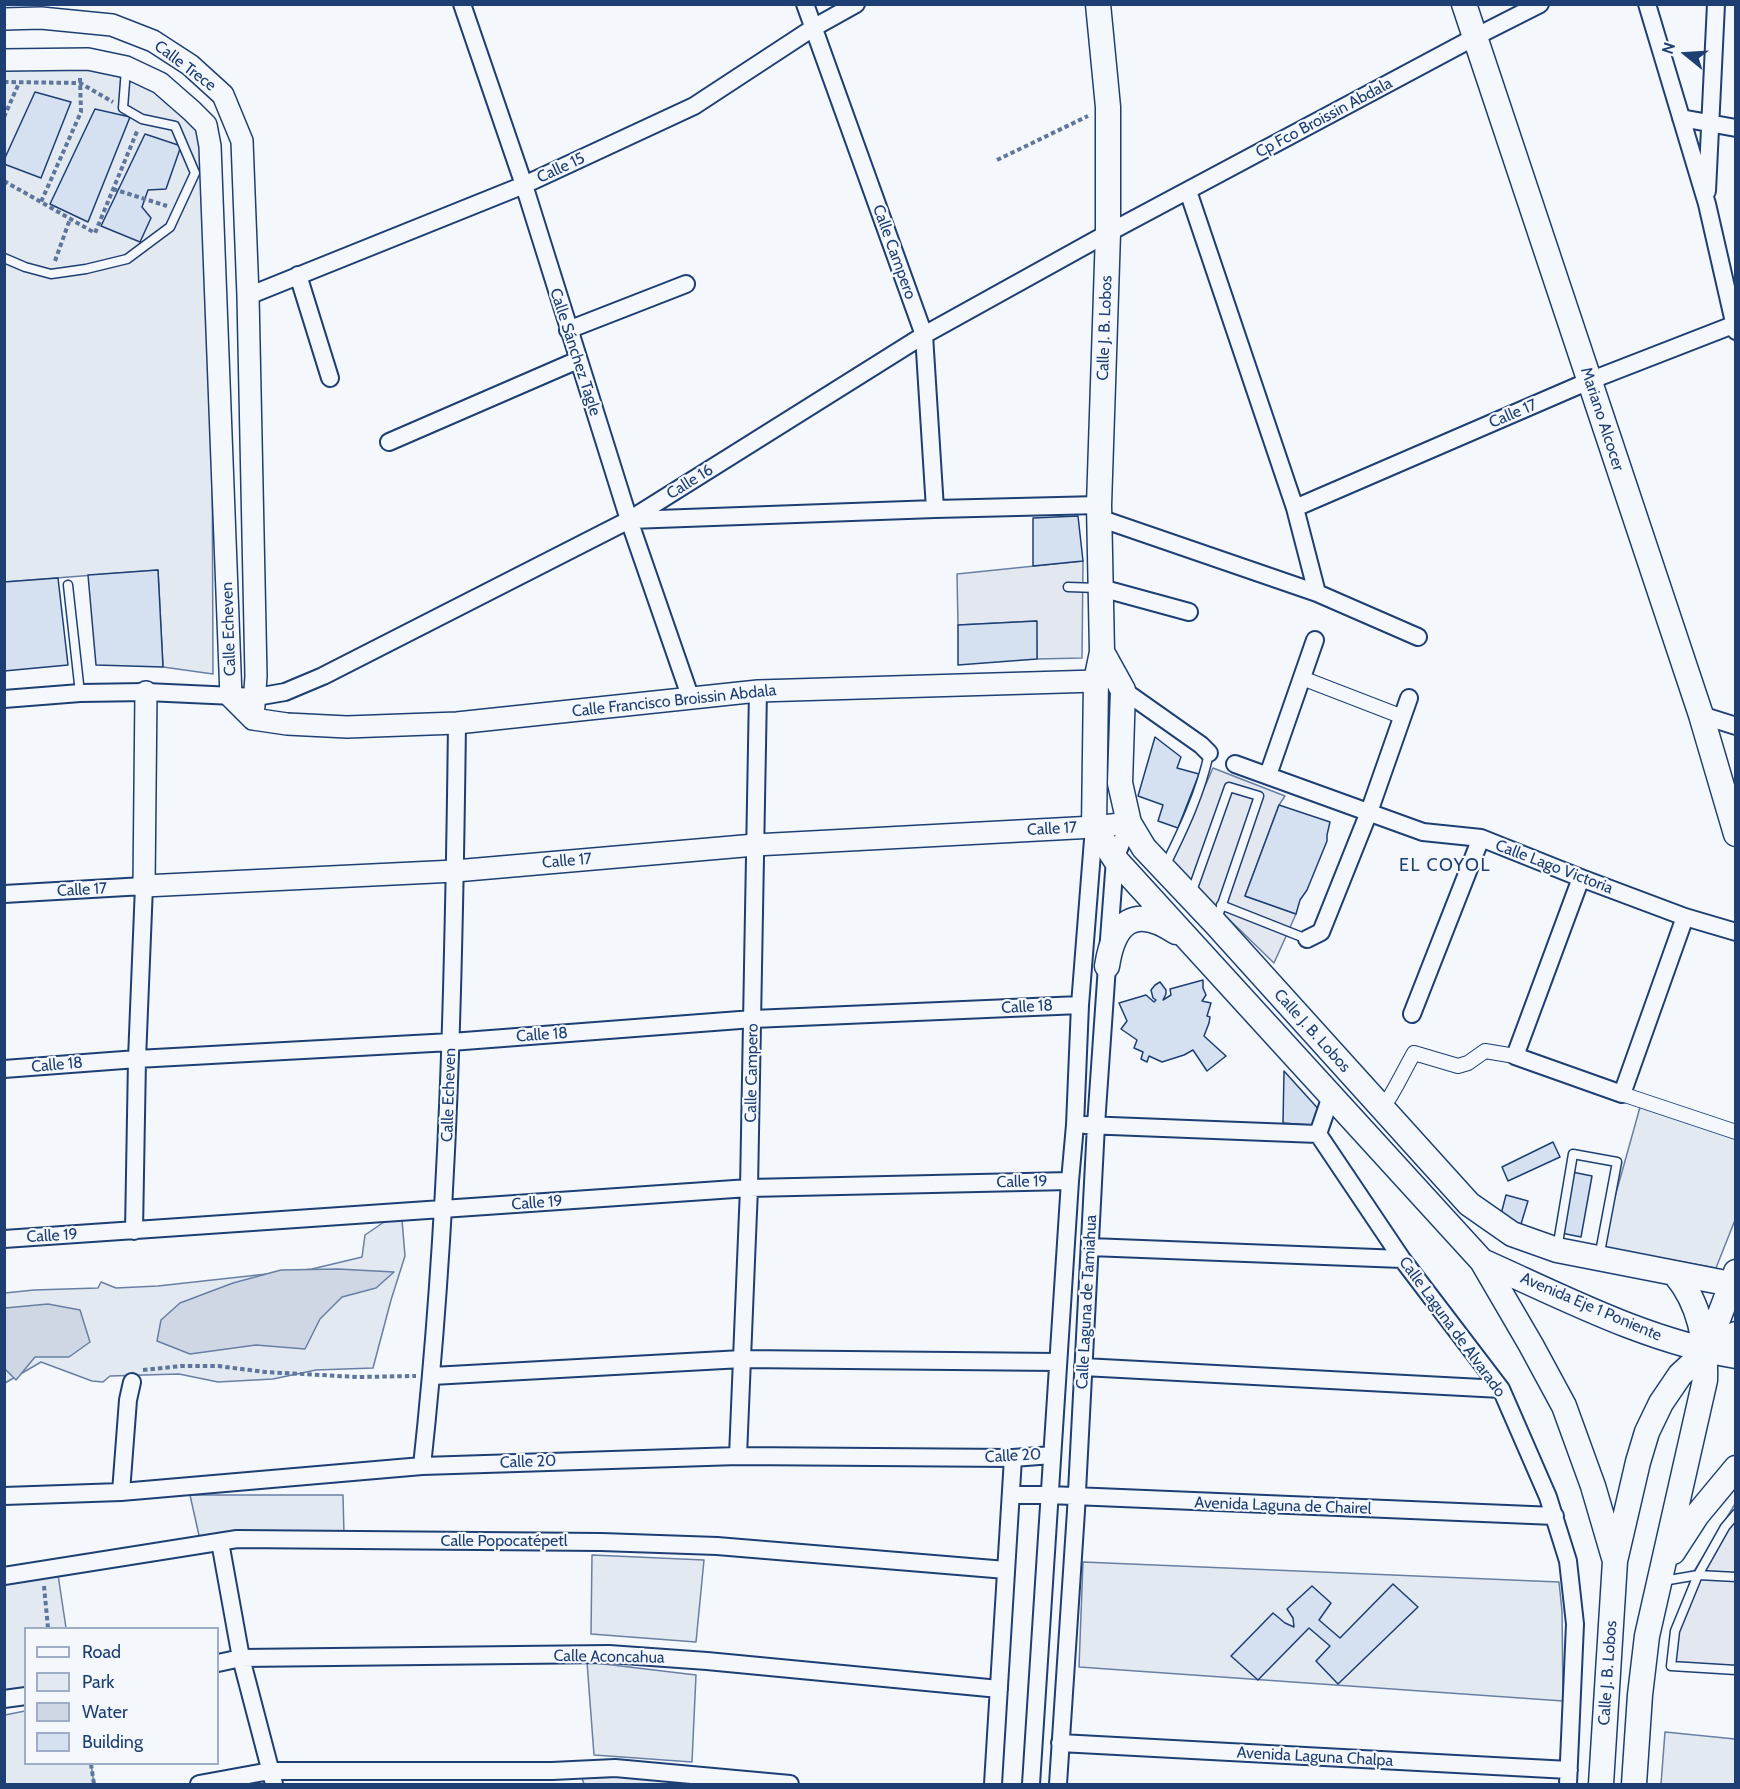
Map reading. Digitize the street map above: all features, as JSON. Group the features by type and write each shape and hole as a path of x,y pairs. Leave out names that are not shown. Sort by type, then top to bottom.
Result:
{"main road":[{"name":"Calle J. B. Lobos","path":"1098,4 1108,107 1108,233 1099,512 1102,652 1096,681 1094,827 1115,859 1482,1261"},
{"name":"Mariano Alcocer","path":"1464,4 1701,716 1736,834"},
{"name":"Calle J. B. Lobos","path":"1102,652 1123,690 1120,783 1129,822 1144,848 1190,898 1218,914 1382,1108 1468,1204 1512,1234 1557,1250 1675,1274"},
{"path":"1107,966 1109,953 1116,936 1124,925 1132,920 1143,918 1154,921 1193,943"},
{"path":"1482,1261 1564,1406 1593,1486 1615,1561"},
{"name":"Avenida Eje 1 Poniente","path":"1482,1261 1647,1333 1706,1351 1736,1356"},
{"path":"1675,1274 1734,1280 1706,1351"},
{"path":"1659,1582 1705,1380 1706,1351 1696,1308 1687,1288 1675,1274"},
{"path":"1615,1561 1638,1462 1647,1432 1660,1403 1680,1376 1706,1351 1736,1334"},
{"path":"1659,1582 1685,1532 1719,1486 1736,1468"},
{"name":"Calle J. B. Lobos","path":"1601,1785 1615,1561"},
{"name":"Calle J. B. Lobos","path":"1634,1785 1640,1695 1646,1648 1659,1582"}],"street":[{"name":"Calle Sánchez Tagle","path":"462,4 524,185 629,520 691,699"},
{"name":"Calle Campero","path":"805,4 924,335 934,509"},
{"name":"Calle 15","path":"248,296 524,185 694,106 813,28 856,4"},
{"name":"Cp Fco Broissin Abdala","path":"1108,233 1540,4"},
{"path":"1647,4 1707,204 1734,328"},
{"path":"1707,204 1716,4"},
{"name":"Calle Trece","path":"4,20 41,18 112,24 153,40 190,65 223,95"},
{"name":"Calle Echeven","path":"4,60 88,59 126,67 160,83 206,124 210,146 231,697 253,719"},
{"name":"Calle Echeven","path":"223,95 242,141 248,296 256,697 253,719"},
{"path":"1681,118 1736,128"},
{"path":"1188,191 1294,507 1317,593"},
{"name":"Calle 16","path":"256,697 285,692 323,676 629,520 924,335 1108,233"},
{"path":"298,275 330,378"},
{"path":"568,330 686,284"},
{"name":"Calle 17","path":"1294,507 1589,381 1734,328"},
{"path":"389,442 578,360"},
{"path":"225,504 252,502"},
{"path":"629,520 934,509 1099,512 1317,593 1418,637"},
{"path":"1101,588 1189,612"},
{"path":"1268,775 1315,640"},
{"path":"1302,678 1403,717"},
{"path":"1096,681 1123,690 1209,753"},
{"name":"Calle Francisco Broissin Abdala","path":"253,719 287,724 346,727 457,723 758,691 1096,681"},
{"name":"Calle Campero","path":"738,1456 749,1188 758,691"},
{"path":"4,699 80,693 146,692 256,697"},
{"path":"134,1231 137,1059 144,886 146,692"},
{"path":"1307,939 1321,932 1369,812 1410,698"},
{"path":"1701,716 1736,726"},
{"name":"Calle Echeven","path":"422,1466 432,1376 444,1209 451,1042 457,723"},
{"name":"Calle Lago Victoria","path":"1235,764 1423,832 1481,838 1685,917 1736,932"},
{"name":"Calle 17","path":"4,894 455,871 755,845 1094,827 1129,822"},
{"name":"Calle Laguna de Tamiahua","path":"1058,1785 1107,966 1115,859 1129,822"},
{"name":"Calle Laguna de Tamiahua","path":"1031,1785 1075,1125 1080,1005 1094,827"},
{"path":"1413,1014 1481,838"},
{"path":"1515,1056 1581,878"},
{"path":"1622,1094 1685,917"},
{"name":"Calle 18","path":"4,1069 137,1059 451,1042 753,1019 1080,1005"},
{"path":"1382,1108 1392,1095 1414,1053 1458,1066 1468,1063 1485,1051 1515,1056 1736,1132"},
{"path":"1075,1125 1318,1134 1332,1096"},
{"name":"Calle Laguna de Alvarado","path":"1318,1134 1402,1259 1500,1389 1555,1516 1568,1561 1575,1624 1569,1777"},
{"name":"Calle 19","path":"4,1239 749,1188 1070,1181"},
{"path":"1090,1247 1402,1259"},
{"path":"432,1376 742,1359 1058,1362"},
{"path":"1083,1367 1500,1389"},
{"path":"121,1492 128,1400 132,1382"},
{"name":"Calle 20","path":"4,1496 121,1492 422,1466 738,1456 1013,1458 1052,1455"},
{"path":"993,1785 1013,1458"},
{"name":"Avenida Laguna de Chairel","path":"1011,1495 1555,1516"},
{"name":"Calle Popocatépetl","path":"4,1576 237,1539 601,1542 717,1546 1006,1570"},
{"path":"220,1542 241,1658 272,1778"},
{"name":"Calle Aconcahua","path":"219,1663 241,1658 609,1654 999,1689"},
{"path":"4,1699 24,1696"},
{"name":"Avenida Laguna Chalpa","path":"1060,1743 1569,1777"},
{"path":"199,1785 272,1778 615,1768 790,1785"}],"lane":[{"path":"4,258 51,274 86,269 127,259 170,227 195,173 175,126 142,119 123,108 126,67"},
{"path":"68,585 80,693"},
{"path":"1068,587 1101,588"},
{"path":"1163,869 1185,826 1209,753"},
{"path":"1190,898 1229,786 1259,796 1218,914 1307,939"},
{"path":"1557,1250 1573,1154 1617,1162 1601,1247"},
{"path":"1736,1514 1725,1527 1698,1575 1674,1630 1671,1666 1736,1670"},
{"path":"1725,1527 1736,1528"},
{"path":"1659,1582 1698,1575 1736,1577"}],"path":[{"path":"41,202 81,112 79,59"},
{"path":"4,82 80,83 123,108"},
{"path":"4,117 18,83"},
{"path":"997,160 1108,107"},
{"path":"4,181 95,233 142,119"},
{"path":"113,189 178,210"},
{"path":"51,274 70,219"},
{"path":"132,1382 143,1369 181,1366 218,1366 265,1372 358,1377 432,1376"},
{"path":"42,1570 48,1627"},
{"path":"91,1765 94,1785"}],"green space":[{"path":"5,60 126,67 192,111 211,182 213,674 163,667 158,570 5,582"},
{"path":"1642,1100 1735,1131 1735,1220 1716,1268 1601,1247"},
{"path":"387,1220 402,1220 405,1256 373,1368 316,1370 273,1379 218,1382 179,1374 110,1376 103,1382 92,1381 41,1362 5,1383 5,1293 98,1288 101,1282 116,1288 158,1286 312,1269 362,1257 365,1235"},
{"path":"190,1495 343,1495 344,1535 200,1540"},
{"path":"592,1555 704,1560 696,1642 591,1634"},
{"path":"1083,1562 1559,1582 1562,1611 1563,1701 1079,1667"},
{"path":"57,1568 66,1627 24,1627 24,1688 5,1691 5,1577"},
{"path":"587,1662 696,1675 692,1762 594,1755"},
{"path":"24,1711 24,1765 91,1765 94,1784 5,1784 5,1715"},
{"path":"1665,1732 1735,1739 1735,1784 1661,1784"},
{"path":"625,1777 719,1784 584,1784 582,1778"}],"shaded area":[{"path":"1083,561 1082,658 1037,659 1036,621 958,625 957,574"},
{"path":"1213,768 1285,796 1279,805 1245,896 1296,914 1274,963 1171,863"},
{"path":"1735,1504 1735,1671 1671,1666 1673,1631 1693,1573"}],"water":[{"path":"338,1269 394,1272 376,1288 342,1297 320,1319 305,1349 256,1345 190,1354 157,1341 161,1320 180,1303 233,1283 281,1270"},
{"path":"48,1304 80,1310 90,1342 69,1357 35,1357 16,1380 5,1369 5,1308"}],"building":[{"path":"35,92 71,102 41,178 4,164"},
{"path":"95,109 130,117 88,222 50,204"},
{"path":"145,134 181,146 166,189 148,190 142,207 151,218 140,242 101,226"},
{"path":"1078,516 1083,561 1033,566 1033,518"},
{"path":"158,570 163,667 96,665 88,575"},
{"path":"58,578 68,665 4,671 4,582"},
{"path":"1037,621 1037,659 958,665 958,625"},
{"path":"1155,737 1181,757 1177,768 1199,774 1178,828 1158,821 1163,805 1138,796"},
{"path":"1279,805 1330,822 1327,841 1296,914 1245,896"},
{"path":"1203,980 1206,995 1202,1001 1211,1003 1207,1016 1210,1017 1209,1023 1204,1036 1226,1056 1207,1071 1193,1050 1162,1062 1149,1056 1147,1062 1141,1059 1143,1052 1134,1048 1137,1040 1121,1029 1127,1021 1119,1003 1146,995 1154,1002 1156,1000 1151,990 1160,982 1166,990 1163,1000 1171,995 1170,989"},
{"path":"1284,1071 1322,1113 1320,1126 1283,1123"},
{"path":"1553,1142 1560,1157 1508,1181 1502,1167"},
{"path":"1572,1172 1592,1176 1581,1237 1561,1233"},
{"path":"1506,1195 1528,1201 1521,1224 1500,1218"},
{"path":"1393,1584 1418,1607 1338,1684 1316,1661 1330,1646 1309,1628 1258,1680 1231,1656 1273,1613 1294,1627 1293,1618 1287,1609 1312,1586 1331,1603 1319,1620 1340,1638"}],"district":[{"name":"EL COYOL","path":"1445,866"}]}
